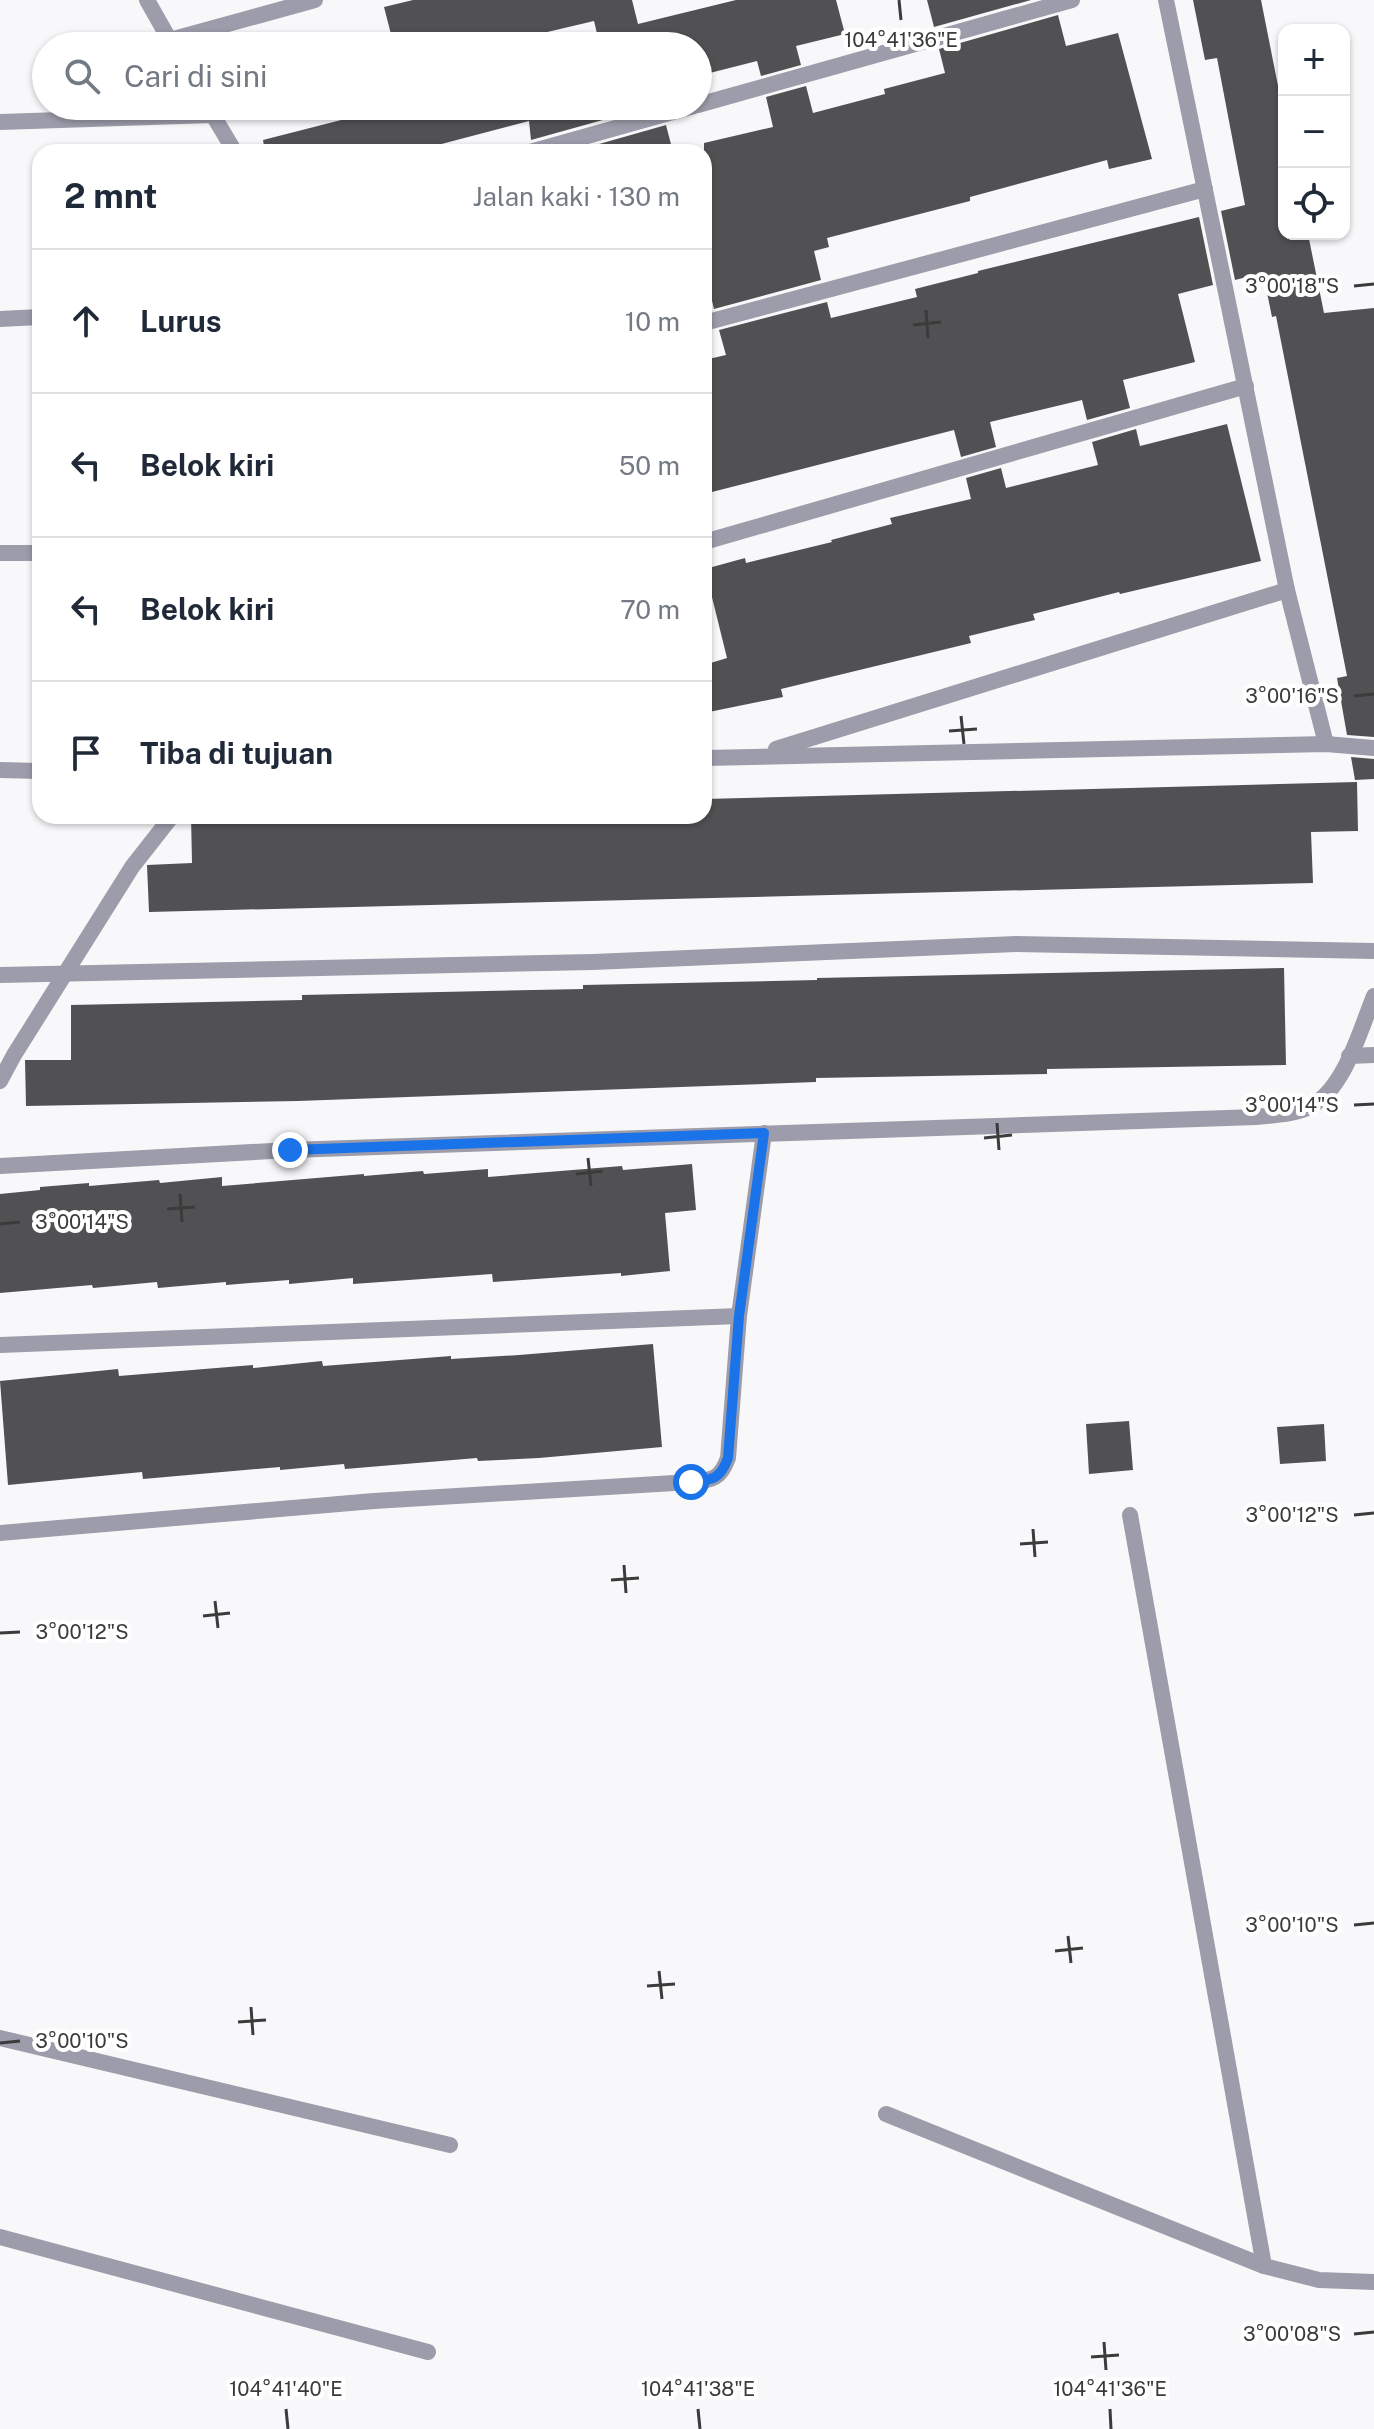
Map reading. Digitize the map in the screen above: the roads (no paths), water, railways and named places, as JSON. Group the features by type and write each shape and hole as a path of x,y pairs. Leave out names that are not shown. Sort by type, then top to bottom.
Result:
{"street":[{"path":"147,0 165,32"},
{"path":"208,32 315,0"},
{"path":"712,101 1072,0"},
{"path":"1166,0 1287,590 1326,744"},
{"path":"0,122 35,120"},
{"path":"216,120 230,144"},
{"path":"559,144 645,120"},
{"path":"712,321 1205,189"},
{"path":"0,319 32,317"},
{"path":"712,540 1246,386"},
{"path":"0,553 32,553"},
{"path":"755,756 1287,590"},
{"path":"712,758 1326,744 1374,748"},
{"path":"0,770 32,771"},
{"path":"0,1081 132,867 166,824"},
{"path":"0,975 593,962 1016,944 1374,951"},
{"path":"0,1166 290,1150 1272,1115 1309,1108 1325,1097 1338,1079 1374,996"},
{"path":"1349,1056 1374,1055"},
{"path":"0,1533 374,1501 705,1481 723,1472 728,1458 739,1316 764,1133"},
{"path":"0,1345 739,1316"},
{"path":"1130,1515 1264,2266"},
{"path":"0,2038 450,2145"},
{"path":"886,2114 1264,2266 1319,2280 1374,2282"},
{"path":"0,2237 428,2352"}]}
